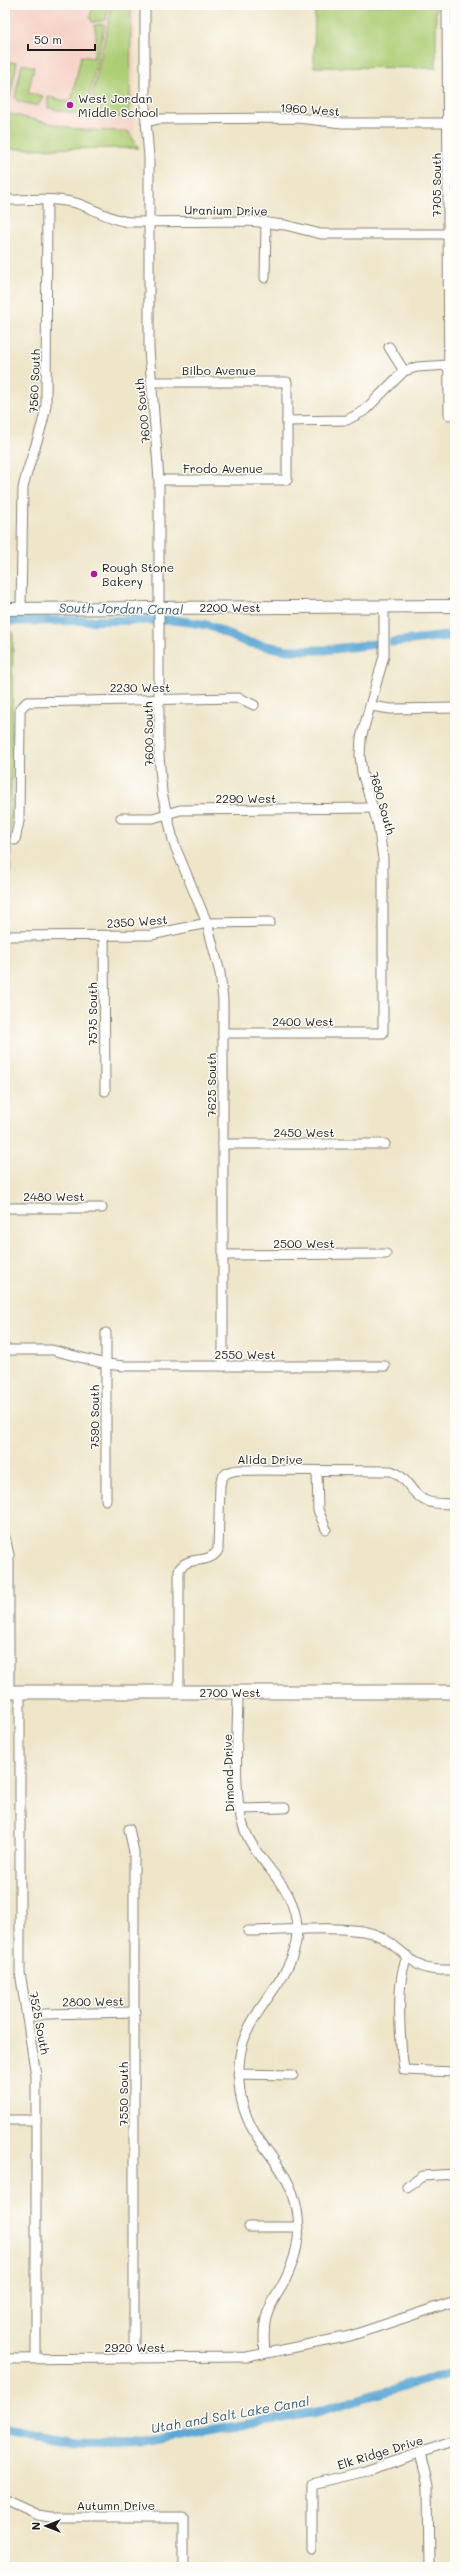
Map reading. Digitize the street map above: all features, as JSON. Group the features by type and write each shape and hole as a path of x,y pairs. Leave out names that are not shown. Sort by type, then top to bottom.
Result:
{"main road":[{"name":"2700 West","path":"11,1692 455,1692"}],"street":[{"name":"7600 South","path":"144,5 146,122 149,156 151,382 159,480 160,775 166,814"},
{"name":"7705 South","path":"448,5 449,415"},
{"name":"1960 West","path":"146,122 158,119 298,118 342,123 448,123"},
{"name":"Uranium Drive","path":"5,200 47,200 77,204 113,220 149,222 266,222 321,234 448,234"},
{"name":"7560 South","path":"22,608 23,488 27,469 39,438 46,405 47,200"},
{"path":"265,278 266,222"},
{"path":"389,347 404,372"},
{"path":"287,421 339,421 357,416 404,372 417,367 449,365"},
{"name":"Bilbo Avenue","path":"151,382 286,382 287,421"},
{"name":"Frodo Avenue","path":"159,480 287,480 287,421"},
{"name":"2200 West","path":"5,609 22,608 160,616 384,607 455,606"},
{"name":"7680 South","path":"383,1033 382,840 362,773 360,756 361,738 384,656 384,607"},
{"name":"2230 West","path":"15,840 19,821 20,716 24,704 39,701 239,698 254,705"},
{"path":"370,706 391,709 455,708"},
{"name":"2290 West","path":"120,818 152,818 180,810 373,808"},
{"name":"7625 South","path":"166,814 174,844 207,923 220,973 223,1033 223,1366"},
{"name":"2350 West","path":"5,936 151,935 207,923 270,922"},
{"name":"7575 South","path":"104,936 105,1091"},
{"name":"2400 West","path":"223,1033 383,1033"},
{"name":"2450 West","path":"223,1144 385,1144"},
{"name":"2480 West","path":"5,1208 102,1208"},
{"name":"2500 West","path":"223,1255 386,1254"},
{"name":"7590 South","path":"106,1333 106,1500"},
{"name":"2550 West","path":"5,1350 52,1350 106,1364 124,1366 385,1366"},
{"name":"Alida Drive","path":"179,1692 179,1570 183,1564 188,1561 210,1558 218,1550 219,1492 224,1475 232,1471 240,1470 391,1471 403,1477 423,1500 436,1504 455,1504"},
{"path":"318,1471 318,1510 326,1529"},
{"name":"7525 South","path":"5,1537 9,1555 11,1692 20,1972 35,2056 36,2359"},
{"name":"Dimond Drive","path":"238,1692 240,1809 251,1843 284,1885 295,1915 297,1931 295,1948 289,1968 254,2017 246,2035 238,2074 240,2094 246,2116 258,2137 286,2176 293,2193 299,2227 297,2249 291,2268 266,2318 264,2353"},
{"path":"240,1809 285,1808"},
{"name":"7550 South","path":"129,1829 134,1852 134,2359"},
{"path":"248,1931 344,1930 371,1933 384,1939 419,1965 430,1969 455,1970"},
{"path":"408,1956 403,1964 401,1979 401,2054 404,2070 455,2072"},
{"name":"2800 West","path":"28,2018 44,2014 135,2012"},
{"path":"238,2074 293,2075"},
{"path":"5,2120 36,2120"},
{"path":"407,2187 423,2176 455,2174"},
{"path":"249,2227 299,2227"},
{"name":"2920 West","path":"5,2359 231,2358 350,2336 455,2301"},
{"name":"Elk Ridge Drive","path":"312,2548 312,2484 362,2472 455,2441"},
{"path":"420,2453 428,2485 429,2567"},
{"name":"Autumn Drive","path":"5,2500 38,2515 50,2517 183,2517 183,2567"}],"shaded area":[{"name":"West Jordan Middle School","path":"5,5 135,5 134,141 139,148 5,149"}],"green space":[{"path":"93,5 109,5 106,20 92,22 90,17"},
{"path":"112,5 131,5 130,114 128,117 88,116"},
{"path":"315,5 436,5 436,68 314,67"},
{"path":"105,24 85,116 48,108 48,97 71,102 81,56 93,58 96,42 94,25"},
{"path":"5,61 17,63 10,96 7,99 5,98"},
{"path":"22,64 34,67 28,93 43,96 38,106 17,101 15,97"},
{"path":"5,113 80,130 128,131 139,148 5,149"},
{"path":"5,632 13,632 10,881 5,881"}],"waterway":[{"name":"South Jordan Canal","path":"5,621 174,620 208,625 245,642 287,650 325,650 376,644"},
{"name":"South Jordan Canal","path":"393,642 455,635"},
{"name":"Utah and Salt Lake Canal","path":"5,2429 75,2442 142,2443 316,2412 455,2371"}],"place":[{"name":"West Jordan Middle School","path":"70,105"},
{"name":"Rough Stone Bakery","path":"94,574"}]}
